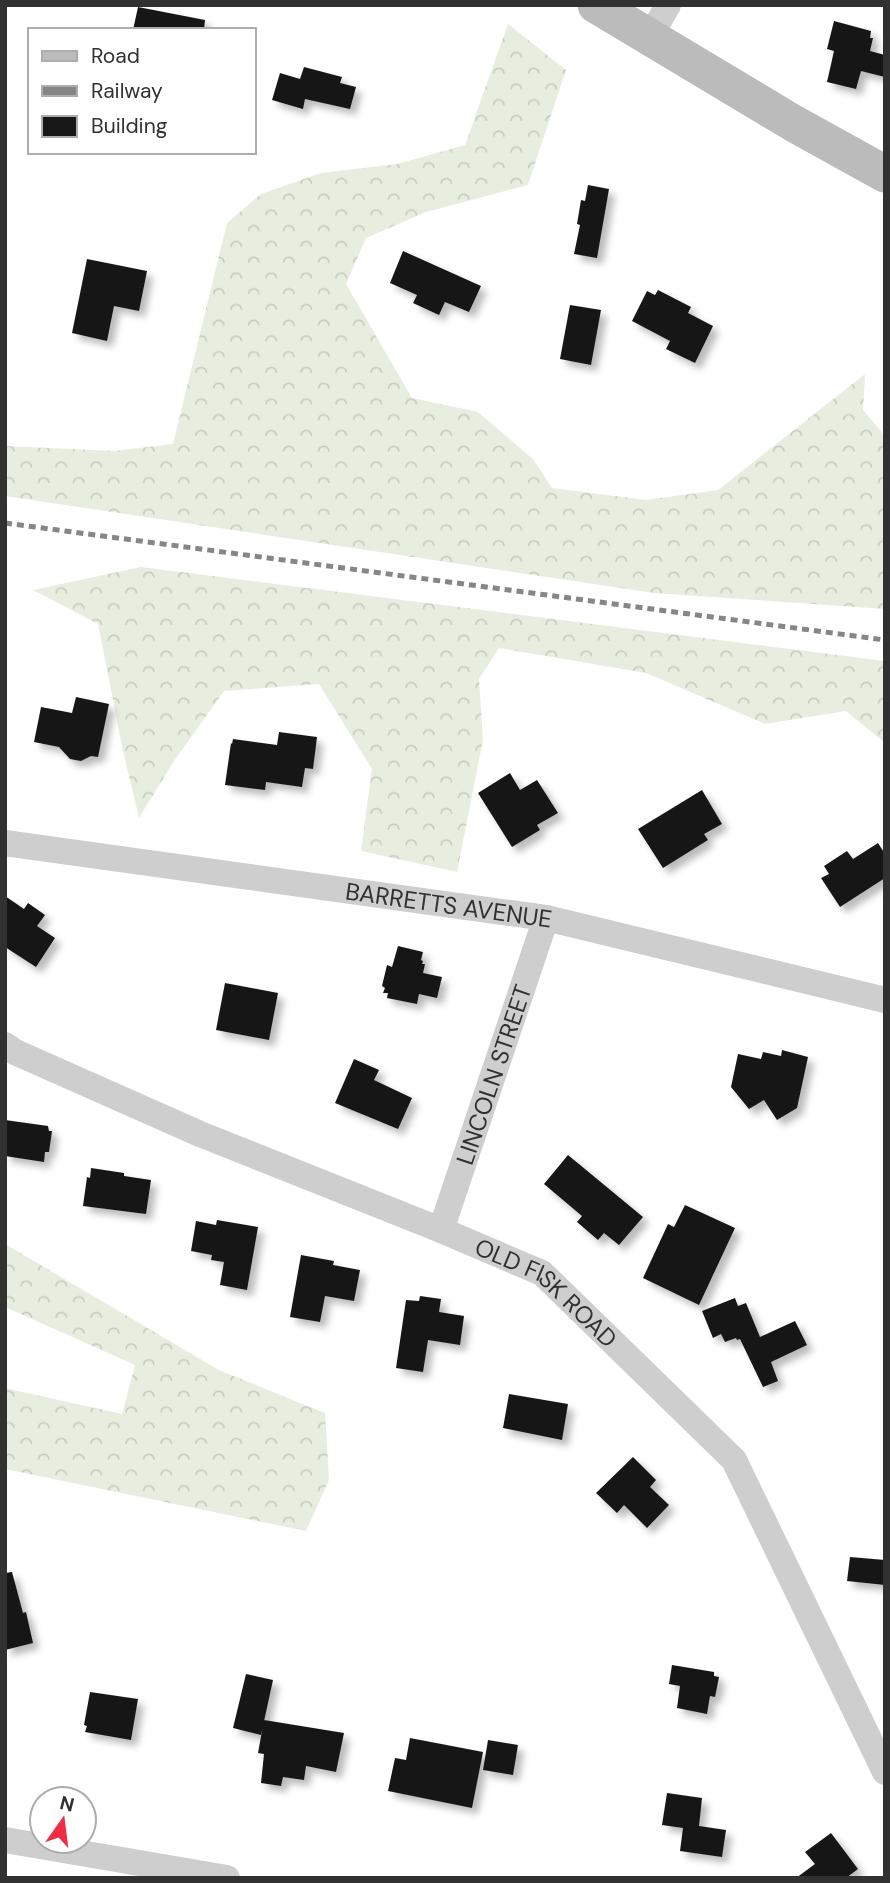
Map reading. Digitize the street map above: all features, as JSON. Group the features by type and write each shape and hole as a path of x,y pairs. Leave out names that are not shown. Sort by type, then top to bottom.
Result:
{"street":[{"path":"596,5 793,123 885,174"},
{"path":"650,37 668,5"},
{"name":"BARRETTS AVENUE","path":"5,843 546,918 885,1000"},
{"name":"LINCOLN STREET","path":"441,1230 546,918"},
{"name":"OLD FISK ROAD","path":"5,1045 15,1052 200,1134 542,1273 734,1460 885,1772"},
{"path":"5,1840 228,1878"}],"green space":[{"path":"508,24 566,70 528,185 426,212 366,238 346,284 412,398 478,412 533,459 552,488 646,500 718,490 865,374 863,410 885,436 885,609 654,593 5,496 5,446 114,451 173,444 227,223 261,194 321,173 397,164 465,145"},
{"path":"141,567 885,661 885,743 846,711 765,724 646,673 499,648 479,679 483,740 457,872 361,851 372,769 319,684 224,691 174,761 139,818 98,624 33,590"},
{"path":"5,1244 219,1370 325,1413 329,1480 306,1531 5,1469 5,1388 122,1414 135,1365 5,1307"}],"building":[{"path":"138,7 205,20 204,28 133,28"},
{"path":"834,21 871,31 870,38 873,38 870,51 885,55 885,77 861,71 856,89 827,82 834,51 827,49"},
{"path":"304,67 342,77 340,83 356,87 350,109 305,99 303,109 272,100 280,73 300,79"},
{"path":"588,185 609,189 597,258 574,254 580,225 577,224 581,200 585,201"},
{"path":"403,251 481,286 469,312 445,302 439,315 413,303 417,295 390,283"},
{"path":"87,259 147,271 139,311 114,306 107,341 72,333"},
{"path":"658,290 691,307 688,313 713,326 695,363 666,349 670,341 632,321 647,291 655,295"},
{"path":"570,305 601,310 591,365 560,359"},
{"path":"76,697 109,704 98,757 91,756 81,761 70,759 59,747 34,742 41,707 72,713"},
{"path":"279,732 317,737 313,769 305,768 302,787 266,782 265,790 225,785 233,739 277,745"},
{"path":"510,773 520,790 537,780 558,813 537,825 540,830 512,847 478,793"},
{"path":"702,790 722,824 704,834 708,840 663,868 638,829"},
{"path":"878,843 885,854 885,878 840,907 821,878 829,874 824,866 847,851 853,859"},
{"path":"5,896 24,909 28,903 45,915 37,926 55,938 36,967 5,947"},
{"path":"398,946 423,952 423,973 442,977 437,998 419,994 417,1004 387,998 388,993 383,993 387,965 392,967"},
{"path":"225,983 278,993 269,1040 216,1030"},
{"path":"782,1050 808,1057 797,1108 777,1120 764,1100 749,1109 731,1087 738,1054 761,1059 763,1052 781,1056"},
{"path":"354,1059 379,1070 374,1080 412,1098 398,1129 335,1103"},
{"path":"5,1120 48,1126 49,1131 52,1131 49,1152 45,1152 44,1162 5,1156"},
{"path":"568,1155 643,1217 619,1245 604,1233 598,1240 577,1222 582,1216 544,1184"},
{"path":"91,1168 151,1180 146,1214 83,1206"},
{"path":"685,1205 735,1228 699,1305 643,1278 668,1224 674,1227"},
{"path":"217,1220 258,1227 247,1290 220,1285 224,1262 211,1260 212,1255 191,1251 196,1221 216,1225"},
{"path":"301,1255 334,1261 333,1265 360,1270 354,1301 325,1296 320,1322 290,1317"},
{"path":"420,1296 441,1299 439,1312 464,1316 460,1345 428,1340 423,1372 396,1368 406,1300 419,1301"},
{"path":"735,1298 738,1306 746,1303 760,1337 795,1321 807,1345 771,1362 778,1381 763,1387 740,1339 725,1342 721,1334 713,1338 702,1311"},
{"path":"509,1394 568,1404 562,1440 503,1428"},
{"path":"633,1457 656,1480 650,1487 669,1505 647,1528 624,1505 617,1513 596,1493"},
{"path":"850,1557 885,1560 885,1585 847,1581"},
{"path":"12,1572 33,1643 5,1650 5,1573"},
{"path":"672,1665 714,1672 714,1676 719,1677 715,1697 710,1696 707,1714 677,1708 680,1686 669,1684"},
{"path":"246,1674 273,1680 261,1735 233,1728"},
{"path":"90,1692 138,1699 131,1740 85,1732"},
{"path":"264,1720 344,1733 336,1772 306,1766 304,1780 283,1777 281,1786 261,1783 264,1754 258,1753"},
{"path":"410,1738 483,1752 472,1808 388,1791 395,1758 406,1760"},
{"path":"488,1740 518,1745 513,1775 483,1770"},
{"path":"667,1793 702,1798 699,1826 726,1830 722,1857 680,1851 683,1828 662,1825"},
{"path":"831,1833 858,1869 846,1878 796,1878 815,1864 805,1852"}],"railway":[{"path":"5,523 885,640"}]}
